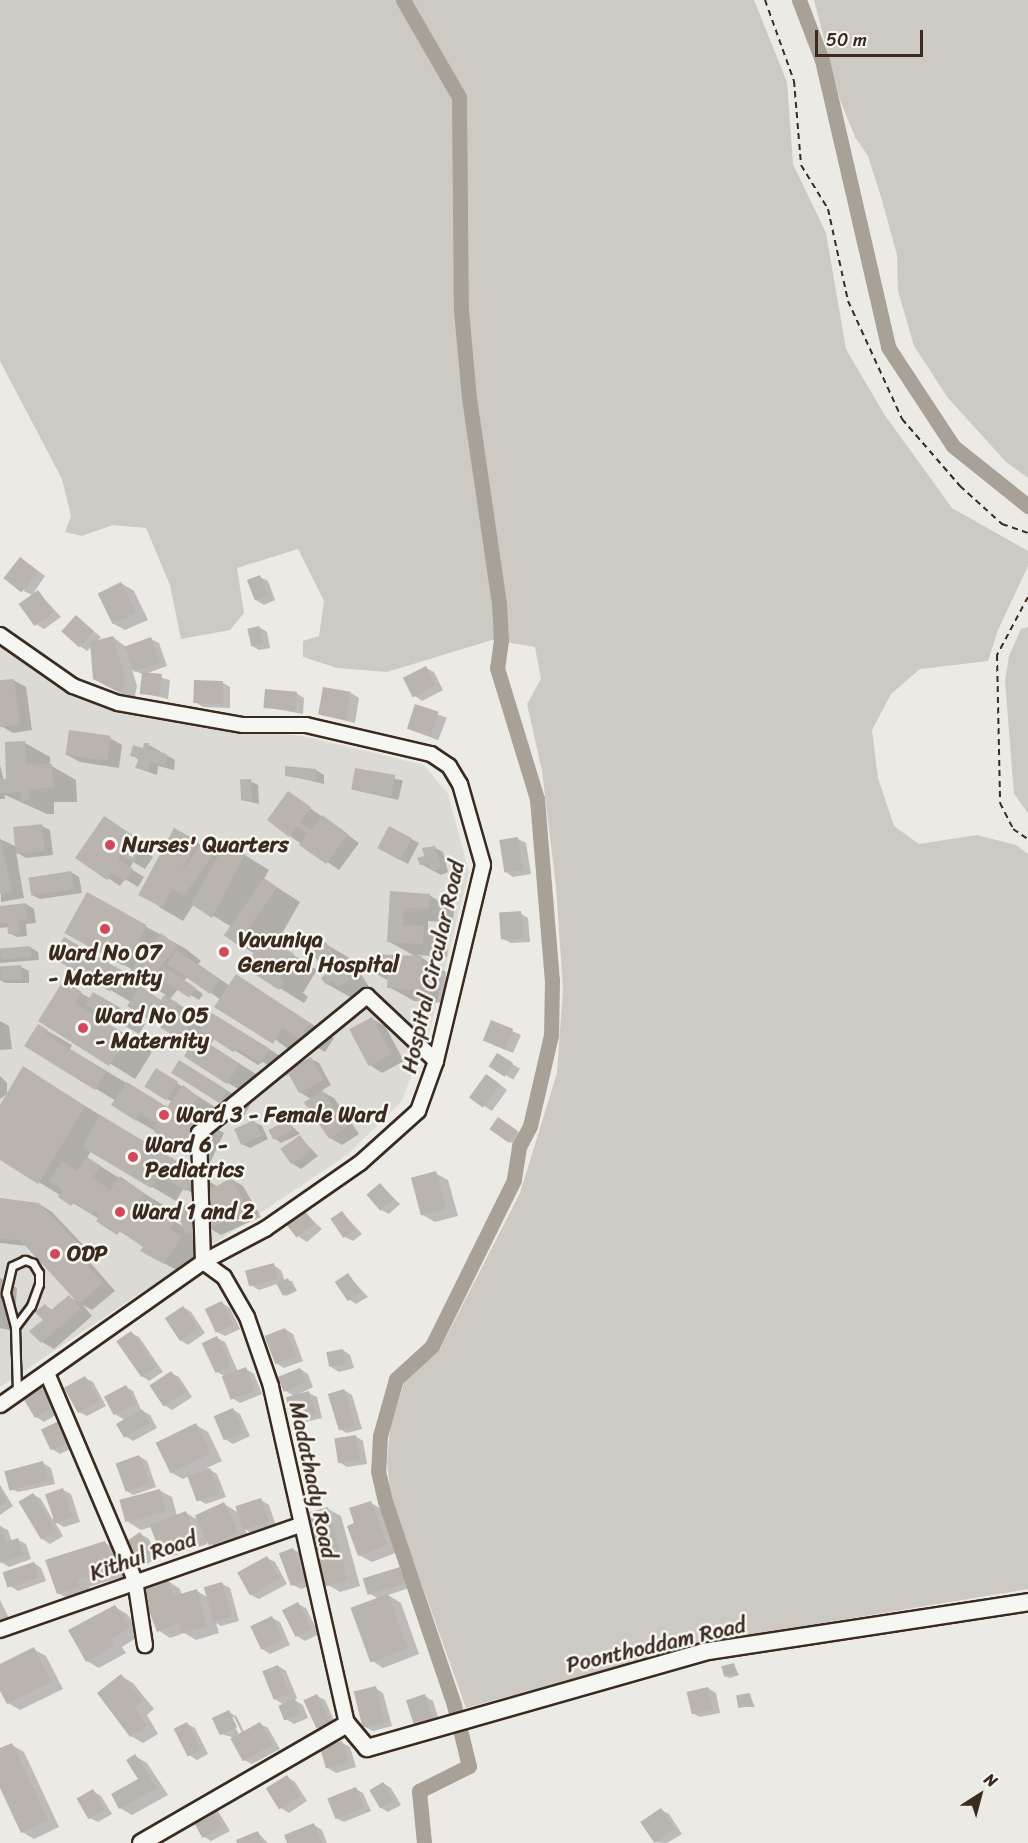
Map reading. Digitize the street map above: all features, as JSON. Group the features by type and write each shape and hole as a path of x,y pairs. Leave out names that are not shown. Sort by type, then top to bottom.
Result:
{"street":[{"name":"Hospital Circular Road","path":"0,635 73,686 118,703 243,724 306,725 420,750 449,766 460,784 483,866 436,1061 418,1112 360,1163 265,1229 203,1262 0,1405"},
{"path":"203,1262 199,1133 367,996 436,1061"},
{"name":"Madathady Road","path":"203,1262 224,1276 247,1317 271,1386 300,1525 347,1724"},
{"path":"47,1373 135,1580 145,1645"},
{"name":"Kithul Road","path":"0,1630 135,1580 300,1525"},
{"name":"Poonthoddam Road","path":"347,1724 366,1748 703,1652 1028,1602"},
{"path":"141,1843 347,1724"}],"lane":[{"path":"15,1328 31,1306 39,1284 39,1273 33,1263 25,1260 12,1266 7,1277 6,1293 15,1328 17,1392"}],"path":[{"path":"765,0 794,81 801,165 828,209 848,302 902,419 960,486 1002,524 1028,534"},
{"path":"1028,597 997,655 1000,802 1013,829 1028,839"}],"shaded area":[{"path":"0,0 754,0 787,82 793,164 826,233 846,349 884,414 952,508 1028,551 1028,566 998,630 988,661 920,669 891,694 872,730 878,778 894,826 919,844 977,835 1016,845 1028,854 1028,1589 707,1642 466,1708 391,1498 387,1463 390,1428 406,1377 440,1349 520,1193 557,1073 563,989 556,887 542,771 527,704 541,679 535,647 492,640 387,672 337,668 303,657 303,641 319,636 324,601 298,549 237,568 244,613 230,630 181,639 170,585 146,528 113,525 82,536 65,532 71,516 62,479 0,361"},
{"path":"814,0 1028,0 1028,478 1006,462 948,398 914,346 898,291 897,255 881,197 868,156 855,137 840,100"},
{"path":"1028,627 1028,813 1014,794 1005,681 1009,656 1021,629"},
{"name":"Vavuniya General Hospital","path":"0,643 71,692 102,706 193,724 303,736 424,765 448,794 469,872 429,1033 401,1102 347,1155 0,1387"}],"building":[{"path":"20,557 38,571 22,592 3,578"},
{"path":"260,575 268,596 255,601 247,580"},
{"path":"121,582 136,613 113,624 98,593"},
{"path":"38,590 54,612 34,626 19,604"},
{"path":"76,615 94,631 79,647 61,631"},
{"path":"259,626 263,644 251,646 247,629"},
{"path":"113,636 125,678 122,694 93,679 90,642"},
{"path":"151,637 160,662 134,672 125,647"},
{"path":"426,666 436,686 413,697 403,678"},
{"path":"142,672 162,674 160,696 140,694"},
{"path":"14,679 20,724 0,727 0,680"},
{"path":"194,680 223,681 222,704 193,703"},
{"path":"323,687 351,692 346,719 318,715"},
{"path":"265,689 297,692 295,711 263,708"},
{"path":"415,704 439,712 431,736 407,729"},
{"path":"69,730 111,736 107,761 66,755"},
{"path":"25,741 27,765 52,764 53,788 29,789 30,800 21,801 20,792 0,793 0,779 6,779 5,742"},
{"path":"144,743 149,743 148,748 167,754 166,766 150,762 149,771 135,768 139,758 130,756 133,745 143,748"},
{"path":"285,766 316,769 316,781 285,776"},
{"path":"355,768 395,775 392,797 351,790"},
{"path":"251,779 252,800 241,801 240,780"},
{"name":"Nurses' Quarters","path":"288,791 311,807 300,822 312,830 322,815 348,834 326,864 299,845 307,834 296,826 289,837 267,820"},
{"name":"Nurses' Quarters","path":"104,816 134,836 130,841 142,849 133,863 121,855 118,859 133,869 125,881 112,873 107,880 75,858"},
{"path":"42,824 45,851 16,854 13,827"},
{"path":"389,826 412,838 400,860 377,848"},
{"path":"174,828 198,841 162,908 138,895"},
{"path":"0,837 12,892 0,894"},
{"path":"518,837 523,870 504,873 499,840"},
{"path":"226,842 245,854 212,918 191,904"},
{"path":"201,844 214,853 184,897 171,887"},
{"path":"435,846 441,868 432,871 429,863 420,865 417,858 424,856 422,848"},
{"path":"71,871 74,889 31,896 29,878"},
{"path":"264,878 277,887 237,945 224,935"},
{"path":"390,891 430,894 429,909 404,908 403,925 424,926 423,944 387,942"},
{"name":"Ward No 07 - Maternity","path":"87,892 146,925 124,966 64,933"},
{"path":"26,903 28,919 18,920 20,933 8,934 7,923 0,923 0,906"},
{"path":"521,911 523,938 501,939 499,913"},
{"path":"161,933 177,946 146,985 130,972"},
{"path":"264,935 294,954 279,978 284,981 279,990 245,968"},
{"name":"Ward No 07 - Maternity","path":"64,937 122,970 110,991 52,958"},
{"path":"326,942 350,979 337,987 332,980 326,985 321,978 326,974 312,952"},
{"path":"30,946 31,957 1,960 0,949"},
{"path":"177,950 220,980 210,994 167,964"},
{"path":"373,954 422,956 420,990 387,988 388,974 372,973"},
{"path":"21,965 22,979 1,980 0,966"},
{"path":"164,967 196,988 189,998 157,977"},
{"path":"236,974 310,1023 299,1039 282,1028 273,1044 214,1007"},
{"name":"Ward No 05 - Maternity","path":"63,981 82,992 75,1003 128,1036 109,1066 38,1021"},
{"path":"140,986 161,1000 164,995 178,1003 174,1010 192,1021 180,1040 127,1006"},
{"path":"93,992 121,1008 113,1021 86,1005"},
{"path":"212,1013 270,1049 261,1063 238,1049 233,1052 200,1030"},
{"path":"372,1017 392,1054 369,1066 349,1029"},
{"path":"491,1020 513,1029 505,1049 483,1040"},
{"path":"38,1024 48,1030 46,1034 106,1072 95,1090 24,1046"},
{"path":"197,1036 240,1064 227,1084 184,1056"},
{"path":"497,1053 513,1063 505,1077 489,1067"},
{"path":"311,1057 324,1080 299,1093 287,1071"},
{"path":"179,1060 227,1090 219,1103 171,1073"},
{"path":"23,1066 85,1106 38,1184 0,1160 0,1105"},
{"path":"156,1068 178,1082 166,1100 144,1087"},
{"path":"486,1074 500,1084 483,1107 469,1097"},
{"name":"Ward 3 - Female Ward","path":"127,1082 167,1107 183,1085 199,1097 182,1118 185,1121 191,1112 200,1117 185,1150 154,1132 157,1123 139,1113 136,1121 111,1105"},
{"path":"322,1090 347,1126 329,1139 304,1103"},
{"name":"Ward 6 - Pediatrics","path":"100,1115 197,1173 186,1191 166,1179 171,1171 164,1166 151,1188 82,1147"},
{"path":"498,1117 518,1131 509,1143 489,1129"},
{"path":"254,1120 261,1135 241,1145 234,1129"},
{"path":"288,1120 293,1130 273,1140 268,1130"},
{"path":"300,1135 311,1151 291,1164 280,1149"},
{"name":"Ward 1 and 2","path":"87,1157 101,1166 92,1178 110,1190 120,1176 144,1193 135,1207 158,1223 165,1214 175,1221 170,1229 182,1237 164,1264 140,1251 143,1247 120,1231 117,1235 96,1221 100,1214 95,1210 92,1214 75,1202 71,1206 58,1197 63,1190 49,1181 62,1161 77,1171"},
{"path":"436,1171 446,1209 421,1215 411,1178"},
{"path":"231,1178 249,1210 208,1229 208,1191"},
{"path":"380,1183 394,1199 380,1211 366,1195"},
{"name":"ODP","path":"0,1198 39,1203 76,1242 70,1245 103,1283 79,1304 20,1240 0,1239"},
{"path":"192,1203 200,1230 185,1234 177,1208"},
{"path":"305,1211 315,1224 297,1238 287,1225"},
{"path":"342,1211 355,1230 343,1238 330,1219"},
{"path":"274,1263 278,1278 249,1286 245,1271"},
{"path":"348,1273 361,1292 348,1301 335,1282"},
{"path":"288,1278 294,1289 283,1296 277,1284"},
{"path":"69,1295 81,1308 41,1343 29,1331 43,1320 35,1312 45,1304 51,1310"},
{"path":"222,1301 233,1325 216,1333 205,1309"},
{"path":"183,1306 198,1328 180,1341 165,1318"},
{"path":"285,1328 296,1356 275,1364 264,1336"},
{"path":"131,1331 156,1367 141,1377 116,1341"},
{"path":"217,1336 231,1366 216,1373 202,1343"},
{"path":"343,1349 346,1364 329,1367 326,1352"},
{"path":"246,1367 255,1390 231,1400 222,1376"},
{"path":"300,1368 306,1383 284,1392 278,1377"},
{"path":"171,1371 185,1392 163,1406 149,1386"},
{"path":"85,1376 99,1401 78,1413 64,1388"},
{"path":"126,1385 136,1404 114,1415 104,1397"},
{"path":"42,1387 54,1407 35,1418 23,1398"},
{"path":"344,1389 355,1425 339,1430 328,1394"},
{"path":"309,1391 315,1414 292,1420 286,1397"},
{"path":"233,1408 243,1432 224,1440 214,1416"},
{"path":"142,1409 150,1423 124,1438 116,1424"},
{"path":"59,1421 69,1442 51,1450 41,1429"},
{"path":"196,1423 211,1454 170,1473 156,1443"},
{"path":"356,1435 360,1460 338,1463 334,1438"},
{"path":"139,1455 149,1483 126,1492 116,1464"},
{"path":"43,1461 48,1480 10,1491 4,1471"},
{"path":"210,1468 219,1493 197,1502 187,1476"},
{"path":"63,1488 73,1517 55,1523 45,1494"},
{"path":"160,1489 166,1511 125,1522 119,1500"},
{"path":"0,1491 7,1502 0,1506"},
{"path":"33,1493 56,1531 41,1539 18,1502"},
{"path":"261,1498 269,1522 243,1530 235,1506"},
{"path":"371,1501 387,1545 358,1556 347,1526 354,1523 349,1508"},
{"path":"224,1502 238,1532 209,1545 195,1516"},
{"path":"328,1507 348,1580 325,1586 306,1513"},
{"path":"186,1511 196,1537 160,1551 150,1525"},
{"path":"0,1525 6,1542 18,1538 24,1555 0,1563"},
{"path":"140,1532 153,1551 139,1561 126,1542"},
{"path":"105,1541 114,1569 77,1580 80,1587 57,1594 45,1560"},
{"path":"293,1548 305,1581 291,1586 279,1553"},
{"path":"267,1556 280,1579 250,1595 237,1572"},
{"path":"34,1562 39,1577 8,1587 3,1572"},
{"path":"400,1567 405,1583 368,1595 363,1578"},
{"path":"168,1580 174,1596 197,1589 207,1626 182,1633 179,1623 157,1632 141,1590"},
{"path":"222,1582 232,1617 214,1622 204,1587"},
{"path":"388,1594 408,1649 370,1662 350,1608"},
{"path":"298,1602 312,1629 296,1637 282,1610"},
{"path":"115,1605 130,1627 111,1640 114,1646 86,1662 68,1630"},
{"path":"272,1616 283,1640 261,1650 250,1626"},
{"path":"34,1647 51,1682 7,1704 0,1691 0,1664"},
{"path":"734,1663 737,1674 724,1677 721,1666"},
{"path":"278,1665 290,1694 274,1700 262,1671"},
{"path":"121,1674 143,1701 135,1707 147,1726 130,1737 97,1693"},
{"path":"376,1686 385,1722 363,1727 354,1692"},
{"path":"708,1687 713,1709 692,1714 687,1692"},
{"path":"750,1693 752,1706 738,1708 736,1695"},
{"path":"317,1694 330,1722 317,1728 303,1700"},
{"path":"425,1694 433,1719 414,1725 406,1700"},
{"path":"295,1699 301,1714 284,1721 278,1706"},
{"path":"229,1710 237,1727 220,1735 212,1718"},
{"path":"187,1722 201,1750 188,1756 174,1729"},
{"path":"260,1722 273,1745 243,1761 230,1738"},
{"path":"342,1741 348,1762 326,1768 320,1747"},
{"path":"12,1743 48,1820 21,1833 0,1788 0,1748"},
{"path":"135,1754 157,1788 119,1809 111,1794 138,1779 126,1760"},
{"path":"287,1775 300,1796 279,1809 266,1788"},
{"path":"383,1782 394,1800 380,1808 369,1790"},
{"path":"356,1787 364,1807 335,1819 327,1799"},
{"path":"93,1789 105,1810 89,1819 77,1798"},
{"path":"210,1804 223,1827 202,1838 190,1815"},
{"path":"661,1808 675,1829 654,1843 640,1822"},
{"path":"314,1823 322,1843 287,1843 284,1835"},
{"path":"258,1831 263,1843 237,1843 236,1840"}],"waterway":[{"path":"403,0 459,97 461,310 469,398 499,603 501,640 497,668 537,799 552,980 551,1035 530,1126 519,1147 514,1180 432,1346 396,1379 380,1436 378,1471 385,1501 454,1705 469,1766 419,1791 424,1843"},
{"path":"799,0 822,60 888,347 953,446 1028,506"}],"place":[{"name":"Nurses' Quarters","path":"110,845"},
{"name":"Ward No 07 - Maternity","path":"105,929"},
{"name":"Vavuniya General Hospital","path":"224,952"},
{"name":"Ward No 05 - Maternity","path":"83,1028"},
{"name":"Ward 3 - Female Ward","path":"164,1115"},
{"name":"Ward 6 - Pediatrics","path":"133,1157"},
{"name":"Ward 1 and 2","path":"120,1212"},
{"name":"ODP","path":"55,1254"}]}
